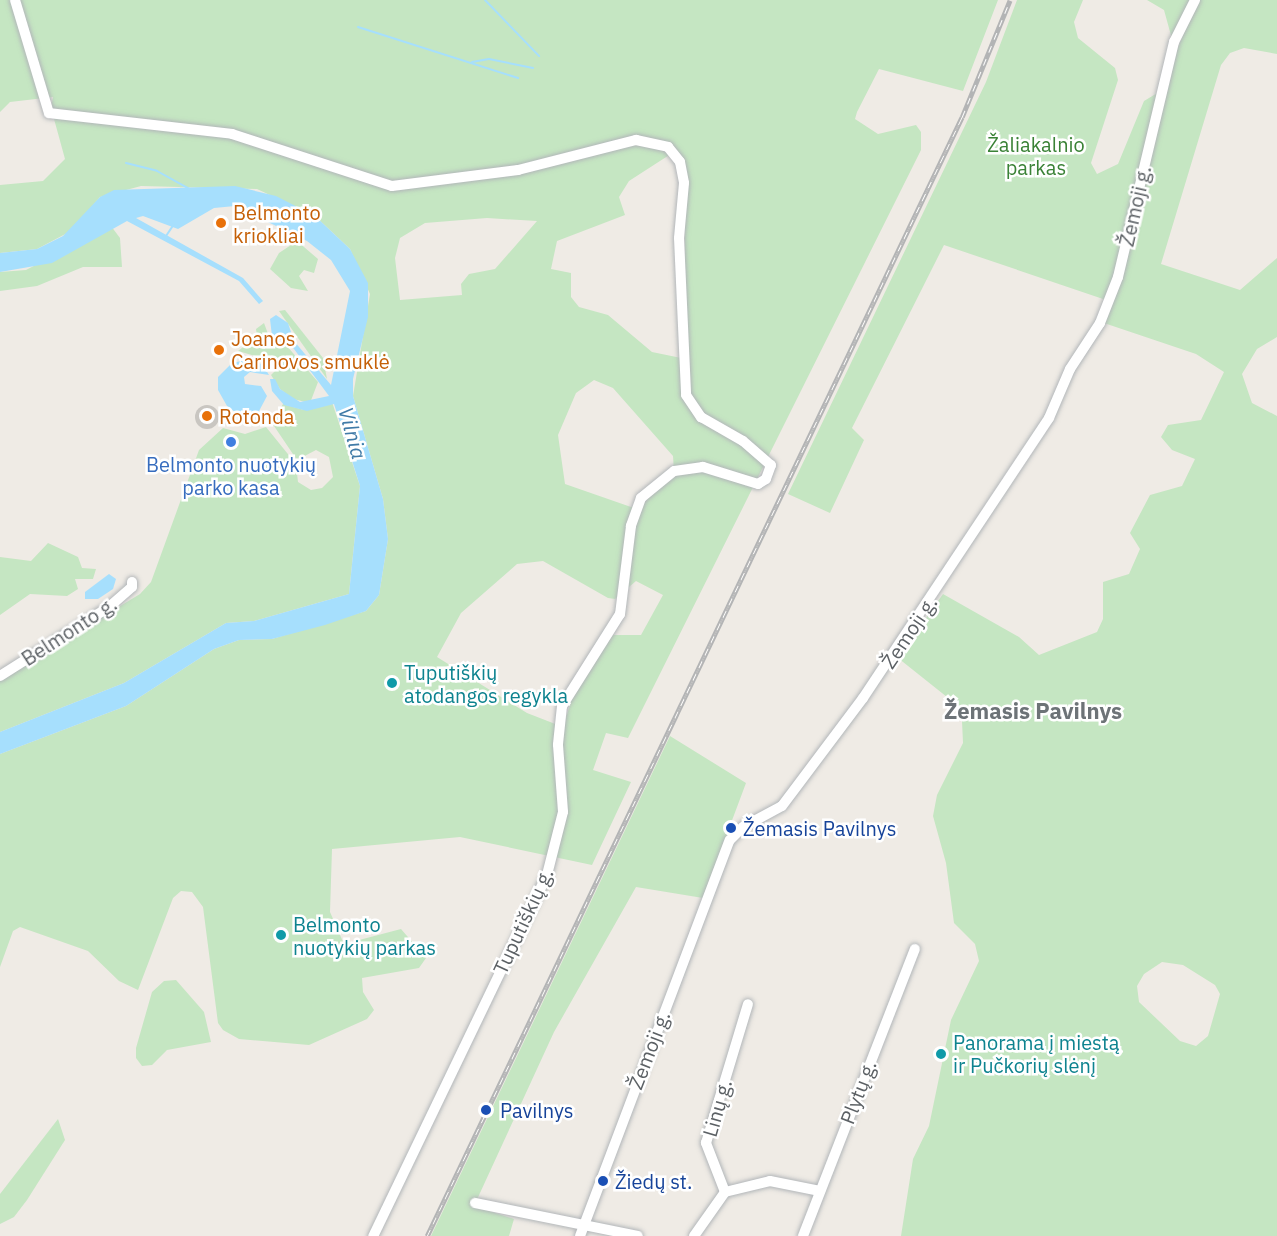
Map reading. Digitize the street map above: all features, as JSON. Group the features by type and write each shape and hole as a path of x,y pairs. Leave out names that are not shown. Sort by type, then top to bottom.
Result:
{"street":[{"name":"Tuputiškių g.","path":"15,0 48,113 232,134 392,186 518,170 617,143 663,144 680,162 684,183 679,238 684,333 683,380 691,404 715,428 767,458 771,472 758,484 689,467 662,478 641,498 631,526 620,614 578,676 560,716 563,812 547,875 372,1236"},
{"name":"Žemoji g.","path":"580,1236 730,840 743,827 782,806 869,689 1049,417 1070,369 1100,323 1118,279 1174,42 1195,0"},
{"name":"Belmonto g.","path":"0,676 109,607 132,587 132,582"},
{"name":"Plytų g.","path":"803,1236 915,949"},
{"name":"Linų g.","path":"725,1192 706,1143 748,1004"},
{"path":"694,1236 725,1192 770,1181 820,1191"},
{"path":"475,1203 638,1236"}],"green space":[{"path":"0,0 998,0 963,91 879,69 857,112 855,119 878,134 916,125 921,132 921,150 628,738 606,733 593,770 631,782 592,865 460,837 332,849 330,912 344,944 401,929 426,958 419,968 362,978 363,992 374,1010 367,1019 309,1045 239,1039 223,1030 218,1023 203,907 192,892 181,891 173,898 138,990 119,981 88,951 20,927 13,931 0,967 0,754 126,706 214,649 239,640 272,639 366,611 379,595 388,539 383,499 353,396 370,294 350,249 315,216 257,189 141,186 100,197 71,231 37,249 0,253 0,185 43,181 65,159 51,108 53,97 10,102 0,112","holes":["677,150 684,164 686,359 652,352 608,315 579,307 571,297 571,273 551,269 557,241 625,215 619,197 629,181","487,218 537,221 495,269 469,274 461,284 462,295 400,300 395,258 400,238 425,223","594,380 613,388 673,456 674,472 644,503 631,507 565,484 558,435 576,393","543,561 608,598 615,599 636,581 663,595 641,635 613,635 576,686 563,727 527,713 437,657 461,613 517,564"]},
{"name":"Žaliakalnio parkas","path":"1017,0 1083,0 1074,22 1078,38 1115,68 1118,80 1091,163 1097,174 1118,164 1144,101 1159,92 1198,0 1277,0 1277,54 1244,48 1230,53 1221,65 1161,264 1240,290 1277,258 1277,337 1257,349 1242,374 1252,403 1277,416 1277,1236 901,1236 913,1159 929,1126 951,1020 979,961 975,944 954,923 946,863 933,816 937,795 963,743 962,721 952,701 898,658 943,594 1019,637 1039,655 1097,632 1103,619 1103,582 1129,574 1140,549 1130,533 1150,495 1182,486 1195,459 1172,450 1161,437 1168,425 1201,420 1224,372 1196,354 1098,321 1106,300 944,245 852,428 864,440 830,513 788,494 986,82","holes":["1162,962 1183,965 1215,985 1220,994 1208,1036 1196,1046 1180,1041 1139,1002 1137,986 1144,974"]},
{"path":"1147,0 1191,0 1172,39 1164,10"},
{"path":"111,226 120,238 122,267 83,267 37,286 0,291 0,272 26,270"},
{"path":"297,241 318,259 314,273 304,270 299,276 308,291 291,288 270,269 279,253"},
{"path":"285,310 323,358 327,379 279,311"},
{"path":"264,323 271,342 286,345 318,382 310,403 293,399 280,389 271,375 275,371 262,358 238,351 257,336 256,329"},
{"path":"332,402 360,486 349,594 254,621 226,623 124,683 0,732 0,679 140,594 151,582 199,450 223,428 245,434 266,427 296,464 298,482 311,490 322,488 333,477 329,457 316,450 297,460 272,423 283,404 304,410"},
{"path":"48,543 78,557 82,568 96,569 93,579 75,579 78,589 67,596 30,594 0,615 0,557 31,561"},
{"path":"670,736 746,783 703,898 636,887 554,1032 474,1206 514,1219 509,1236 431,1236"},
{"path":"176,980 204,1012 211,1042 167,1050 152,1065 142,1066 136,1058 136,1048 152,992 164,981"},
{"path":"58,1119 65,1140 14,1217 0,1224 0,1194"}],"water":[{"name":"Vilnia","path":"235,186 276,196 315,216 350,249 368,283 368,317 353,379 353,396 383,499 388,539 379,595 366,611 325,625 272,639 239,640 214,649 126,706 0,754 0,732 124,683 226,623 254,621 349,594 360,486 334,404 307,411 284,405 272,391 270,379 275,379 280,389 300,402 329,396 291,345 272,336 270,319 276,315 288,323 294,341 331,385 350,291 331,260 307,241 235,206 214,208 178,229 143,216 136,218 243,278 263,301 259,304 239,281 127,221 52,263 0,272 0,253 37,249 63,236 100,197 114,190"},
{"path":"251,359 263,365 269,375 250,372 244,377 245,384 261,386 267,396 258,413 243,418 227,406 218,390 218,377 232,363"},
{"path":"109,574 116,579 113,589 98,599 85,599 85,592"}],"building":[{"name":"Rotonda","path":"207,405 216,408 219,417 216,426 207,429 198,426 195,417 198,408"}],"waterway":[{"path":"485,0 539,56"},
{"path":"358,27 518,78"},
{"path":"472,62 489,59 533,68"},
{"path":"126,163 157,171 189,189"},
{"path":"166,236 174,224"}],"railway":[{"path":"427,1236 962,117 1010,0"}],"place":[{"name":"Belmonto kriokliai","path":"221,223"},
{"name":"Joanos Carinovos smuklė","path":"219,350"},
{"name":"Rotonda","path":"207,416"},
{"name":"Belmonto nuotykių parko kasa","path":"231,442"},
{"name":"Tuputiškių atodangos regykla","path":"392,683"},
{"name":"Žemasis Pavilnys","path":"731,828"},
{"name":"Belmonto nuotykių parkas","path":"281,935"},
{"name":"Panorama į miestą ir Pučkorių slėnį","path":"941,1054"},
{"name":"Pavilnys","path":"486,1110"},
{"name":"Žiedų st.","path":"603,1181"}],"district":[{"name":"Žemasis Pavilnys","path":"1033,711"}]}
